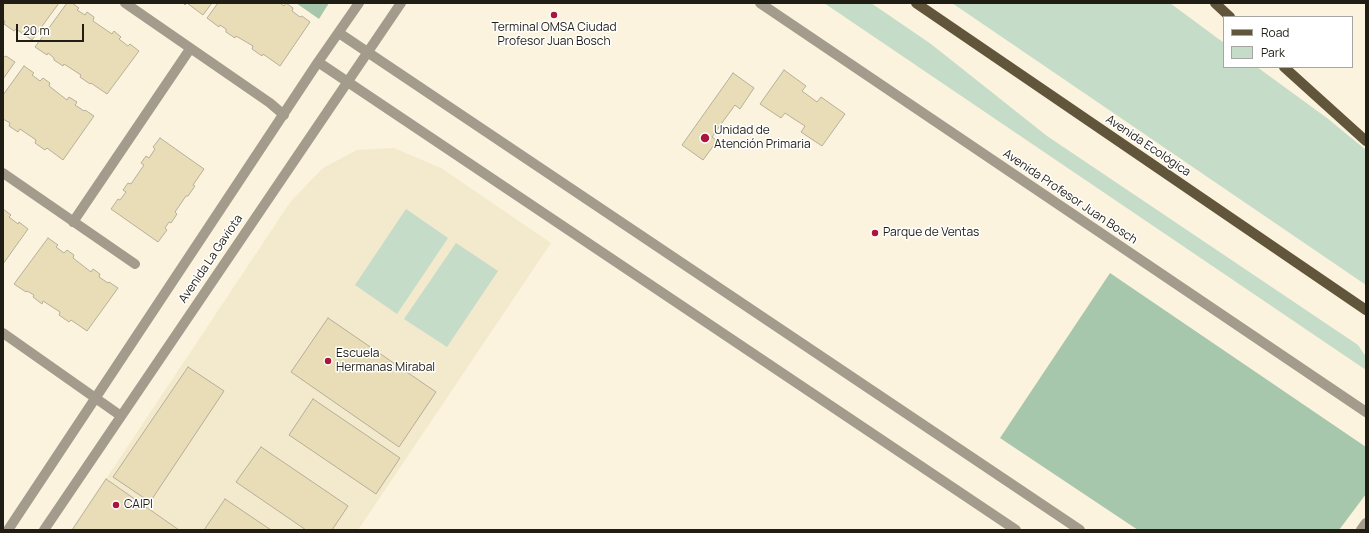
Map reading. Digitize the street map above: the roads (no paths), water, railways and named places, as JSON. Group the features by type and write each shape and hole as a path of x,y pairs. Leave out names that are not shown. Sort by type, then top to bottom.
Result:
{"main road":[{"name":"Avenida Ecológica","path":"916,3 1366,310"},
{"path":"1215,3 1229,16"},
{"path":"1285,68 1366,141"}],"street":[{"path":"125,3 270,103 284,115"},
{"name":"Avenida La Gaviota","path":"8,530 318,62 359,3"},
{"name":"Avenida La Gaviota","path":"44,530 400,3"},
{"name":"Avenida Profesor Juan Bosch","path":"760,3 1366,412"},
{"path":"339,33 1080,530"},
{"path":"73,222 190,49"},
{"path":"318,62 1016,530"},
{"path":"3,173 135,264"},
{"path":"3,333 121,416"},
{"path":"1361,530 1366,523"}],"place":[{"name":"Terminal OMSA Ciudad Profesor Juan Bosch","path":"554,15"},
{"name":"Unidad de Atención Primaria","path":"705,138"},
{"name":"Parque de Ventas","path":"875,233"},
{"name":"Escuela Hermanas Mirabal","path":"328,361"},
{"name":"CAIPI","path":"116,505"}]}
